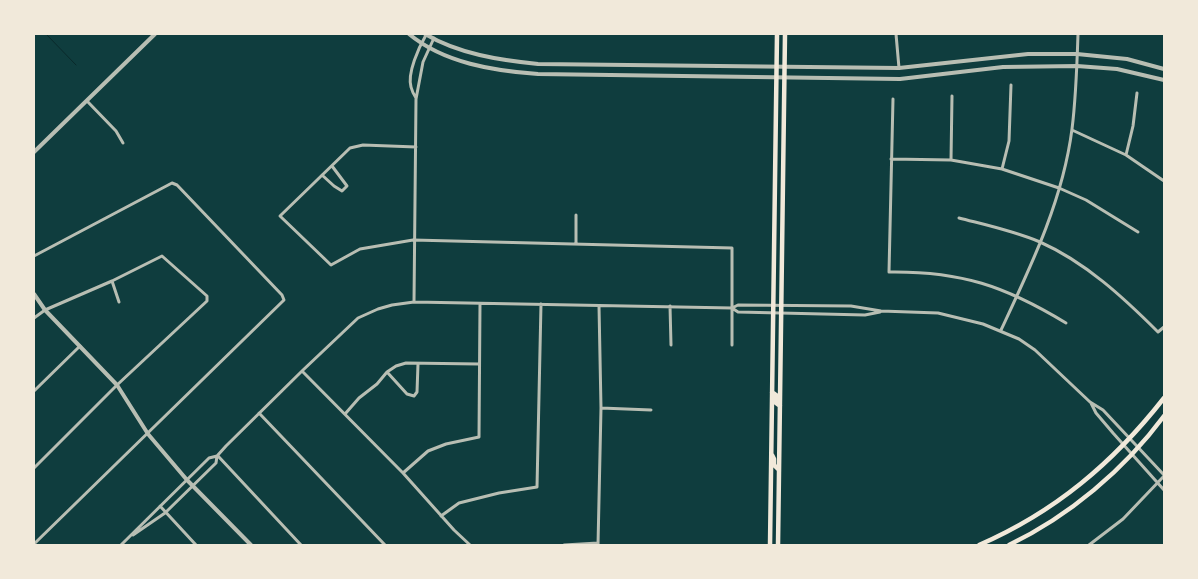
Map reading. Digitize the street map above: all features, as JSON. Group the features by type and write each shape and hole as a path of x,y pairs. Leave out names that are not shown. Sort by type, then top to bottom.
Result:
{"main road":[{"path":"770,545 777,34"},
{"path":"778,545 785,34"},
{"path":"774,206 782,206"},
{"path":"772,392 776,395 776,403 780,406"},
{"path":"979,545 1000,536 1034,517 1088,479 1130,439 1164,398"},
{"path":"1008,545 1040,528 1078,502 1139,448 1164,416"},
{"path":"771,454 774,459 774,465 779,470"},
{"path":"1034,517 1040,528"}],"street":[{"path":"34,152 155,34"},
{"path":"409,34 429,48 468,62 524,73 900,79 1003,67 1077,66 1117,69 1164,80"},
{"path":"416,99 410,86 411,73 426,34 471,52 525,63 881,69 1028,54 1077,54 1126,59 1164,68"},
{"path":"896,34 899,68"},
{"path":"1001,330 1040,242 1059,188 1072,130 1078,34"},
{"path":"414,302 413,240 416,99 423,62 434,38"},
{"path":"980,60 981,70"},
{"path":"697,77 698,66"},
{"path":"1154,78 1157,67"},
{"path":"881,69 881,79"},
{"path":"1002,169 1009,141 1011,85"},
{"path":"1126,154 1133,126 1137,93"},
{"path":"951,160 952,96"},
{"path":"893,99 889,272 948,275 974,280 1017,296 1066,323"},
{"path":"87,101 116,131 123,143"},
{"path":"1072,130 1126,154 1164,181"},
{"path":"416,147 363,144 350,148 280,216 328,260 331,265 360,249 413,240 732,248 732,345"},
{"path":"891,159 951,160 1002,169 1059,188 1086,200 1138,232"},
{"path":"322,175 342,191 347,186 332,166"},
{"path":"34,256 172,183 177,185 282,295 284,300 34,544"},
{"path":"576,215 576,243"},
{"path":"959,218 1011,231 1040,242 1069,258 1106,283 1158,332 1164,327"},
{"path":"34,318 45,310 112,281 162,256 207,296 207,301 117,385 34,468"},
{"path":"112,281 119,302"},
{"path":"34,294 45,310 117,385 148,434 187,480 251,545"},
{"path":"121,545 210,458 217,456 259,412 358,318 392,305 414,302 732,308 738,305 852,306 881,311 938,313 966,319 1001,330 1035,350 1090,402 1103,410 1164,476 1123,519 1089,545"},
{"path":"403,474 428,451 446,444 479,437 480,304"},
{"path":"441,516 459,503 499,493 537,487 541,304"},
{"path":"564,545 598,544 602,408 599,306"},
{"path":"670,306 671,345"},
{"path":"732,308 738,312 773,314 865,315 881,311"},
{"path":"34,391 80,345"},
{"path":"345,414 359,398 396,366 406,363 479,364"},
{"path":"387,372 407,394 414,396 417,392 418,364"},
{"path":"302,371 470,545"},
{"path":"1090,402 1096,413 1164,490"},
{"path":"602,408 651,410"},
{"path":"259,412 384,545"},
{"path":"133,534 165,513 216,462 217,456"},
{"path":"217,456 300,545"},
{"path":"160,506 196,545"}],"waterway":[{"path":"46,34 76,65"}]}
